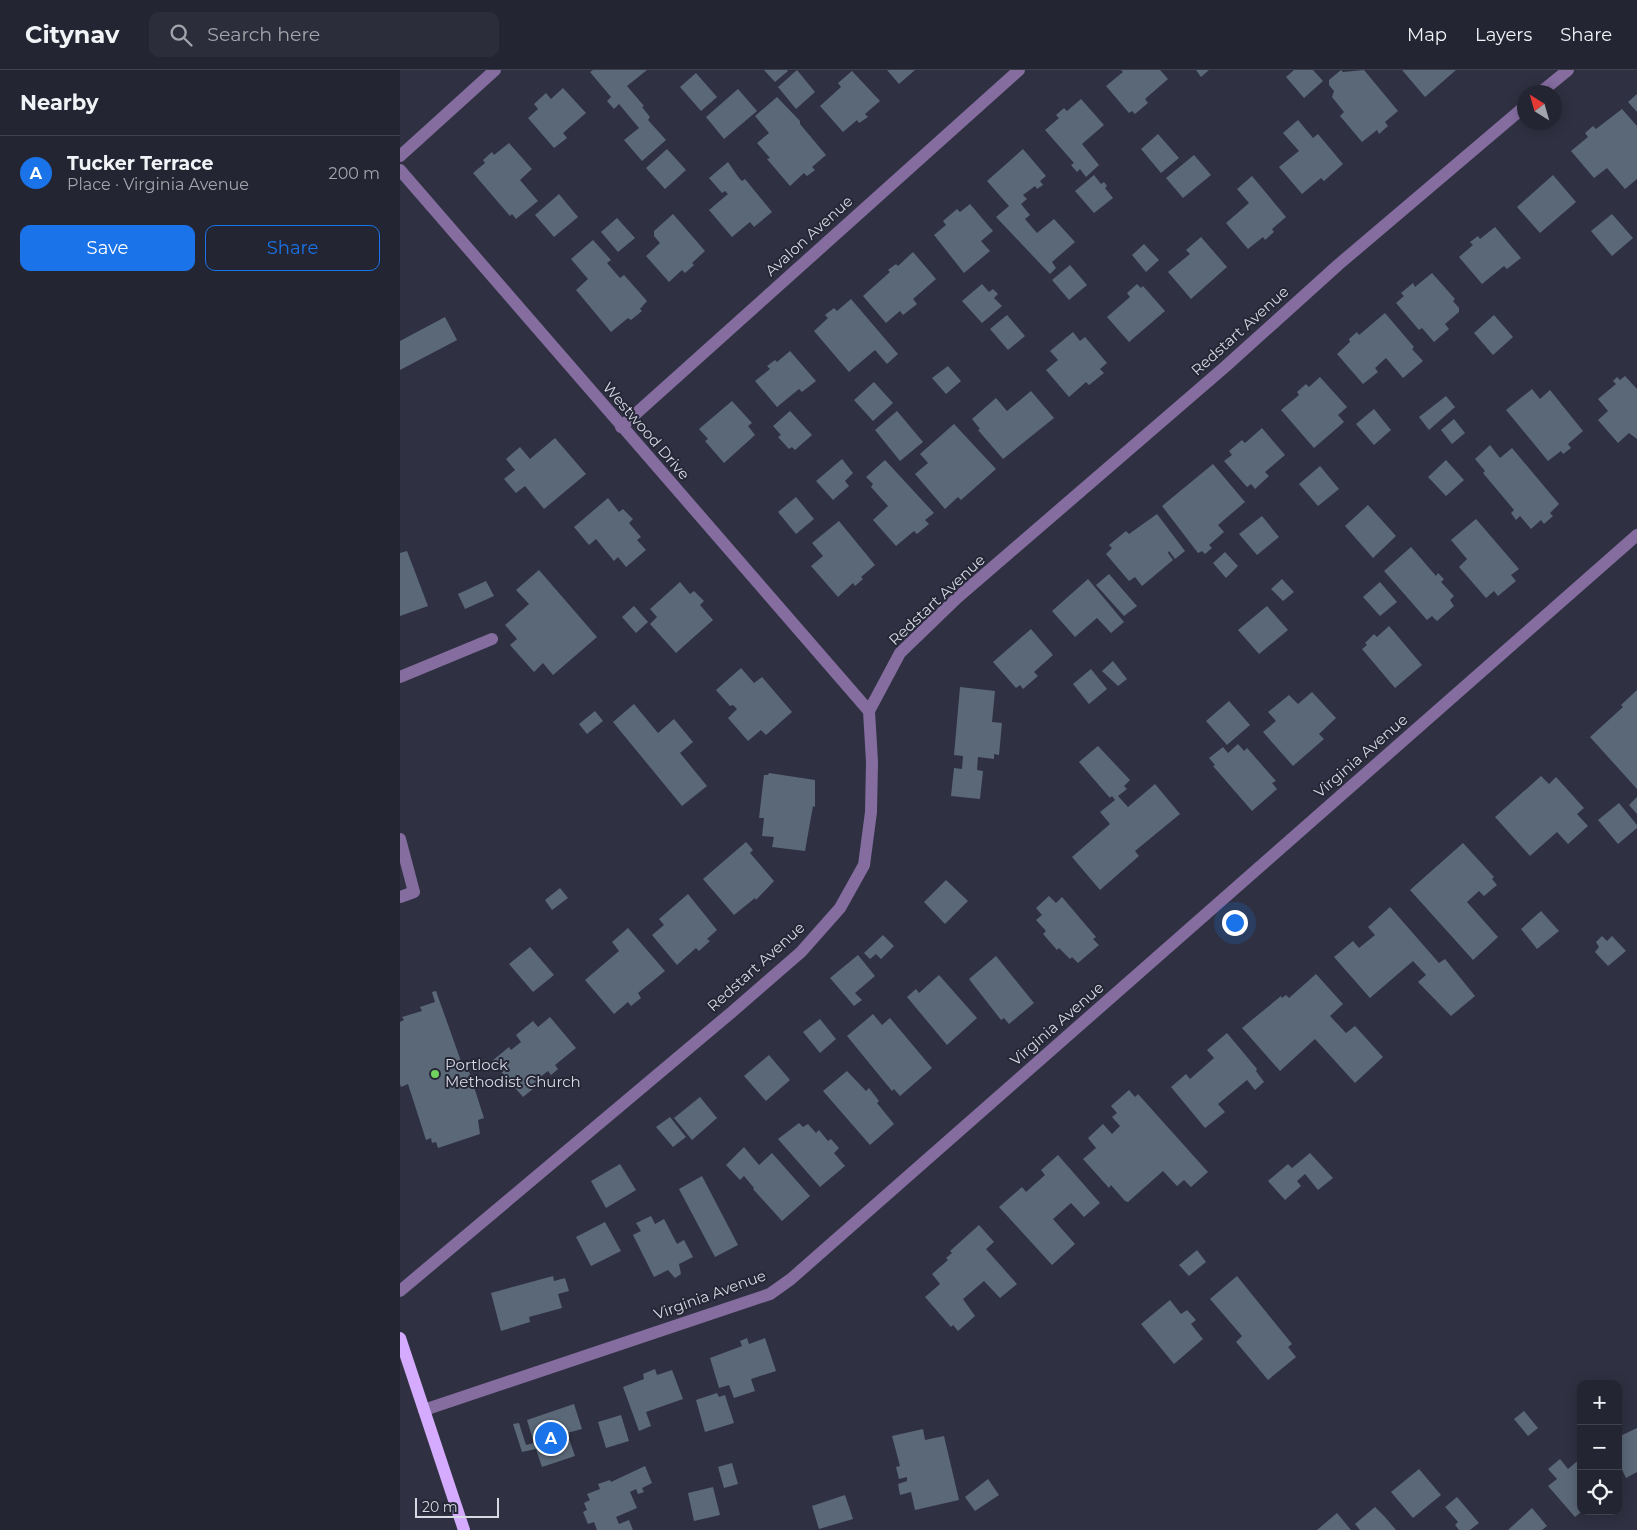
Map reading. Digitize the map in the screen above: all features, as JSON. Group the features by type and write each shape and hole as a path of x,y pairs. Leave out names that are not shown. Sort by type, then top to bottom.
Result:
{"main road":[{"path":"400,1338 464,1530"}],"street":[{"path":"400,156 495,70"},
{"name":"Avalon Avenue","path":"621,427 1019,70"},
{"path":"1550,85 1568,70"},
{"name":"Redstart Avenue","path":"400,1291 801,952 840,908 864,865 870,821 872,762 869,711 900,653 957,598 1015,551 1123,453 1226,366 1338,265 1517,113"},
{"name":"Westwood Drive","path":"400,170 869,711"},
{"name":"Virginia Avenue","path":"424,1410 770,1294 791,1279 1637,535"},
{"path":"400,677 492,639"},
{"path":"400,839 414,892 400,897"}],"building":[{"path":"593,70 647,70 627,86 644,106 642,107 650,117 648,120 666,140 642,161 624,140 639,128 619,104 614,109 607,101 611,97 590,72"},
{"path":"764,70 787,70 788,71 775,82"},
{"path":"797,70 815,92 796,109 778,87"},
{"path":"887,70 915,70 899,84"},
{"path":"1121,70 1160,70 1168,79 1145,99 1148,103 1135,114 1132,111 1129,113 1106,86 1123,72"},
{"path":"1196,70 1209,70 1201,77"},
{"path":"1294,70 1313,70 1323,81 1304,98 1286,77"},
{"path":"1341,70 1343,72 1364,70 1398,111 1385,122 1388,126 1379,134 1377,130 1362,142 1340,116 1344,112 1332,97 1334,91 1329,85 1329,80"},
{"path":"1402,70 1456,70 1425,97"},
{"path":"852,71 880,101 865,114 868,117 859,123 857,120 843,132 820,106 841,87 838,83"},
{"path":"696,73 717,97 701,111 680,87"},
{"path":"563,88 586,113 563,133 567,138 554,148 528,118 538,109 534,104 546,93 551,99"},
{"path":"738,89 757,111 724,139 706,117"},
{"path":"1637,94 1637,112 1628,102"},
{"path":"777,97 800,121 800,124 826,155 812,167 815,170 807,176 804,173 790,186 767,159 770,158 757,143 769,133 755,116"},
{"path":"1081,99 1104,125 1082,144 1099,165 1086,177 1080,169 1077,172 1071,165 1074,163 1045,130 1059,118 1056,115 1064,108 1067,111"},
{"path":"1622,109 1637,126 1637,179 1625,189 1607,168 1594,178 1571,151 1588,137 1585,133 1593,126 1596,129"},
{"path":"1298,120 1313,138 1318,134 1343,164 1324,181 1321,178 1302,194 1279,167 1299,151 1283,133"},
{"path":"1158,134 1179,158 1161,173 1141,149"},
{"path":"509,143 532,169 520,180 538,201 516,219 512,214 510,216 473,173 485,163 483,160 492,152 494,155"},
{"path":"667,149 686,170 665,189 646,168"},
{"path":"1023,149 1046,176 1040,181 1043,185 1037,189 1035,186 1023,195 1027,199 1021,204 1030,215 1025,219 1037,233 1054,219 1075,242 1052,262 1056,268 1050,274 996,217 1009,206 987,181"},
{"path":"1194,155 1211,175 1183,198 1166,178"},
{"path":"728,162 739,178 742,181 745,179 772,212 754,227 750,222 732,237 709,210 728,194 725,191 722,193 709,178"},
{"path":"1094,175 1101,184 1104,182 1107,186 1105,188 1113,198 1094,213 1075,191"},
{"path":"1553,175 1576,202 1540,233 1517,207"},
{"path":"1252,176 1286,217 1272,229 1274,232 1265,240 1263,237 1248,249 1226,223 1249,203 1237,189"},
{"path":"559,194 578,217 554,237 535,215"},
{"path":"970,204 993,231 981,241 990,251 964,273 934,235 946,225 943,221 957,209 960,212"},
{"path":"673,214 705,251 692,263 694,265 685,273 682,270 669,282 646,256 660,243 654,236 654,231"},
{"path":"1612,214 1633,238 1612,256 1591,231"},
{"path":"617,218 635,238 618,252 601,232"},
{"path":"1495,227 1521,258 1507,269 1504,266 1482,284 1459,257 1473,245 1470,242 1478,236 1480,239"},
{"path":"1201,237 1227,267 1191,299 1168,272 1190,254 1186,250"},
{"path":"593,240 611,260 607,263 620,278 624,275 647,301 640,309 642,311 631,320 628,318 611,332 576,290 588,279 571,259"},
{"path":"1144,244 1159,260 1146,272 1132,255"},
{"path":"913,252 936,279 913,299 917,304 903,315 900,311 886,323 863,296 890,272 888,270 896,264 898,266"},
{"path":"1070,265 1087,285 1069,300 1052,280"},
{"path":"1432,273 1455,299 1453,301 1459,308 1459,312 1445,324 1449,329 1434,342 1422,328 1419,330 1396,303 1404,296 1401,293 1413,283 1415,287"},
{"path":"982,284 989,292 993,289 998,294 994,298 1002,306 982,323 962,301"},
{"path":"1137,284 1141,288 1143,286 1165,311 1129,342 1107,317 1130,297 1127,293"},
{"path":"851,299 898,354 887,364 875,350 849,372 814,331 828,318 825,315 834,308 837,311"},
{"path":"1385,313 1414,347 1412,349 1423,361 1403,378 1386,358 1375,368 1378,372 1363,384 1337,354 1350,342 1349,339 1357,332 1359,335"},
{"path":"1007,315 1025,336 1008,350 990,329"},
{"path":"1494,315 1513,337 1493,355 1474,333"},
{"path":"445,317 457,340 400,370 400,341"},
{"path":"1073,332 1080,341 1085,337 1107,363 1100,369 1104,373 1089,385 1086,382 1069,397 1046,370 1058,360 1050,351"},
{"path":"790,351 816,381 802,392 799,389 777,407 755,381 770,369 767,366 775,360 777,362"},
{"path":"948,366 961,381 946,394 932,378"},
{"path":"1625,376 1637,389 1637,439 1629,433 1618,443 1598,420 1608,411 1598,399 1616,384 1613,381 1617,377 1620,380"},
{"path":"1320,377 1347,407 1338,415 1344,422 1314,448 1281,410 1299,395 1297,392 1306,384 1309,387"},
{"path":"874,382 893,403 873,421 854,400"},
{"path":"1532,389 1540,399 1550,390 1583,431 1568,444 1571,448 1563,454 1561,451 1548,461 1506,410"},
{"path":"1031,391 1054,418 1003,459 978,430 980,429 972,419 996,398 1007,411"},
{"path":"1446,396 1455,407 1429,430 1419,417"},
{"path":"732,401 752,423 748,426 755,435 724,463 705,441 708,439 699,429"},
{"path":"1374,409 1391,430 1374,445 1356,424"},
{"path":"790,411 812,435 795,450 792,447 789,449 778,437 781,435 773,426"},
{"path":"897,411 923,442 900,461 875,430"},
{"path":"1454,419 1465,433 1452,444 1441,430"},
{"path":"954,424 996,469 961,500 958,497 945,509 915,474 928,463 920,454"},
{"path":"1262,428 1285,455 1265,472 1269,476 1255,489 1251,484 1247,487 1224,461 1232,455 1229,451 1242,440 1245,443"},
{"path":"555,438 586,474 544,509 525,486 516,493 504,479 515,470 506,459 520,447 530,459"},
{"path":"1490,445 1500,458 1512,448 1559,504 1550,513 1553,516 1544,524 1541,520 1531,529 1520,516 1516,520 1511,513 1514,510 1483,473 1485,471 1475,459"},
{"path":"842,459 853,473 845,481 849,486 833,500 816,481"},
{"path":"885,460 934,513 925,520 929,524 917,534 914,531 896,546 873,520 888,506 871,487 873,484 866,477"},
{"path":"1446,460 1464,480 1446,496 1428,477"},
{"path":"1213,464 1245,502 1218,525 1224,532 1209,545 1212,548 1205,554 1202,551 1198,553 1162,506"},
{"path":"1320,466 1339,489 1318,506 1299,484"},
{"path":"796,497 814,519 796,534 778,512"},
{"path":"608,498 619,512 623,509 633,519 629,523 641,537 637,540 646,550 626,567 618,557 614,561 596,539 589,545 574,527"},
{"path":"1368,505 1396,536 1373,558 1345,526"},
{"path":"1157,514 1185,551 1175,559 1169,551 1168,553 1173,560 1142,586 1135,577 1129,581 1106,554 1112,548 1109,545 1126,531 1129,534"},
{"path":"1262,516 1279,537 1257,555 1239,534"},
{"path":"1476,519 1519,569 1511,575 1516,581 1498,596 1494,591 1486,598 1459,567 1467,559 1451,540"},
{"path":"839,521 875,565 861,577 863,579 855,586 853,583 838,597 811,566 823,556 812,543"},
{"path":"1411,547 1436,576 1438,573 1444,579 1441,582 1454,596 1450,600 1454,606 1437,621 1432,616 1427,620 1384,571"},
{"path":"407,551 428,606 400,616 400,553"},
{"path":"1225,552 1238,566 1226,578 1213,563"},
{"path":"539,570 597,637 553,675 543,663 534,672 510,645 517,639 505,625 529,604 516,590"},
{"path":"1109,574 1137,606 1124,616 1096,585"},
{"path":"1088,579 1124,622 1111,633 1097,618 1075,637 1052,611"},
{"path":"1282,579 1294,592 1283,601 1271,589"},
{"path":"486,581 494,596 465,609 458,594"},
{"path":"680,582 690,594 694,591 704,601 700,605 713,620 676,653 650,624 657,617 650,609"},
{"path":"1380,582 1397,602 1380,616 1363,597"},
{"path":"634,606 648,622 636,633 622,617"},
{"path":"1267,606 1288,630 1259,654 1238,630"},
{"path":"1389,626 1422,665 1395,688 1362,649 1374,634 1377,637"},
{"path":"1031,629 1053,655 1034,672 1038,676 1023,689 1020,685 1016,688 993,662"},
{"path":"1113,661 1127,679 1118,686 1102,671"},
{"path":"741,668 754,683 762,677 792,712 766,735 761,730 748,741 728,718 737,709 733,705 730,706 716,690"},
{"path":"1091,669 1107,689 1089,704 1073,684"},
{"path":"960,687 995,691 992,722 1002,723 999,755 994,754 994,759 978,757 977,770 983,771 980,799 951,796 954,768 962,769 963,756 954,755"},
{"path":"1637,690 1637,789 1590,737 1623,707 1621,705"},
{"path":"1312,692 1336,718 1319,734 1324,739 1293,766 1263,732 1276,721 1268,712 1289,695 1298,704"},
{"path":"1229,701 1250,725 1227,745 1206,721"},
{"path":"634,704 658,733 674,719 693,742 680,753 707,786 682,806 613,722"},
{"path":"595,711 603,721 587,734 579,724"},
{"path":"1238,744 1244,751 1247,748 1276,781 1272,783 1277,789 1252,811 1213,766 1215,765 1209,758 1223,747 1228,753"},
{"path":"1098,746 1130,780 1124,786 1127,789 1118,796 1128,807 1155,784 1180,814 1135,851 1139,856 1100,890 1072,857 1110,824 1100,812 1115,800 1112,796 1110,798 1079,762"},
{"path":"769,773 815,780 815,807 813,806 805,851 772,847 774,837 762,836 764,818 759,818 764,775"},
{"path":"1541,776 1549,784 1556,777 1584,808 1577,814 1588,826 1568,844 1557,832 1530,856 1495,817"},
{"path":"1637,797 1637,814 1629,805"},
{"path":"1619,803 1637,825 1637,828 1618,844 1598,820"},
{"path":"746,842 753,850 750,853 774,881 756,900 755,898 734,915 703,879"},
{"path":"1463,843 1494,877 1492,879 1497,885 1484,896 1479,891 1467,902 1498,937 1473,960 1410,890"},
{"path":"946,880 968,901 945,924 924,902"},
{"path":"560,888 568,898 552,910 545,900"},
{"path":"688,894 717,930 707,939 710,941 699,951 696,948 677,965 652,935 664,925 659,919"},
{"path":"1049,896 1056,903 1062,897 1096,937 1093,939 1099,945 1078,963 1072,957 1070,959 1059,948 1057,950 1043,934 1046,931 1036,920 1042,915 1036,908"},
{"path":"1390,907 1439,963 1445,959 1475,996 1451,1016 1418,982 1426,975 1413,961 1370,998 1334,957 1353,941 1359,948 1375,935 1368,927"},
{"path":"1541,911 1559,931 1537,949 1521,929"},
{"path":"628,928 665,971 638,993 641,998 631,1006 628,1002 614,1014 585,980 619,951 612,942"},
{"path":"883,935 894,946 881,959 876,954 870,959 864,953"},
{"path":"1602,936 1607,941 1612,936 1626,951 1608,966 1595,952 1599,947 1596,942"},
{"path":"530,947 554,975 533,992 509,964"},
{"path":"858,955 875,976 855,993 862,1000 854,1006 830,978"},
{"path":"996,956 1034,1003 1009,1024 1004,1018 1001,1020 969,979"},
{"path":"1316,974 1343,1004 1330,1016 1346,1033 1355,1026 1383,1057 1355,1083 1315,1039 1280,1071 1242,1028 1281,996 1282,998 1286,995 1289,998"},
{"path":"939,975 977,1018 947,1045 907,997 916,989 919,993"},
{"name":"Portlock Methodist Church","path":"436,991 462,1064 466,1062 484,1118 478,1120 480,1134 438,1148 436,1142 432,1143 431,1138 426,1140 408,1084 401,1087 400,1084 400,1022 404,1020 402,1017 422,1011 420,1007 435,1002 432,992"},
{"path":"873,1014 882,1025 890,1018 932,1068 900,1096 894,1089 892,1091 847,1036"},
{"path":"550,1017 576,1048 555,1065 558,1069 551,1075 548,1071 536,1080 539,1084 523,1097 492,1061 509,1047 511,1050 521,1042 516,1035 533,1021 538,1027"},
{"path":"820,1019 836,1039 820,1053 803,1032"},
{"path":"1227,1033 1257,1069 1256,1071 1264,1082 1255,1090 1247,1080 1218,1104 1225,1112 1205,1128 1171,1087 1186,1074 1190,1079 1214,1058 1207,1050"},
{"path":"769,1055 790,1080 766,1101 744,1076"},
{"path":"847,1071 866,1091 869,1088 879,1101 877,1103 894,1124 870,1145 823,1091"},
{"path":"1129,1090 1135,1097 1138,1094 1208,1172 1191,1187 1184,1180 1177,1186 1163,1171 1128,1202 1111,1185 1109,1188 1083,1159 1096,1148 1088,1138 1103,1124 1112,1134 1120,1126 1112,1117 1117,1113 1111,1106"},
{"path":"700,1097 717,1118 692,1140 674,1118"},
{"path":"670,1117 686,1137 673,1147 656,1127"},
{"path":"799,1123 803,1127 808,1124 816,1133 819,1130 828,1141 831,1139 839,1148 834,1153 845,1166 820,1187 778,1139"},
{"path":"744,1147 759,1165 772,1153 810,1196 782,1221 753,1189 744,1176 740,1180 726,1165"},
{"path":"1310,1153 1333,1178 1318,1190 1305,1174 1297,1181 1301,1186 1285,1200 1268,1181 1288,1164 1292,1168"},
{"path":"1058,1155 1100,1203 1084,1217 1071,1203 1053,1219 1075,1244 1052,1265 999,1207 1022,1187 1026,1192 1045,1175 1041,1170"},
{"path":"620,1164 636,1190 606,1208 591,1181"},
{"path":"702,1176 738,1245 715,1257 679,1189"},
{"path":"651,1216 655,1224 664,1219 677,1244 684,1240 693,1257 679,1264 681,1274 675,1278 668,1270 654,1277 633,1235 641,1231 636,1223"},
{"path":"605,1222 621,1251 591,1266 576,1237"},
{"path":"979,1225 994,1242 986,1249 1017,1284 1000,1298 984,1281 963,1299 975,1316 958,1331 953,1325 951,1327 925,1297 940,1284 932,1274 948,1260 946,1258 952,1253 950,1251"},
{"path":"1197,1250 1206,1262 1189,1276 1179,1265"},
{"path":"553,1276 554,1281 565,1278 569,1291 558,1294 562,1308 529,1317 530,1322 501,1331 491,1293"},
{"path":"1237,1276 1292,1344 1288,1347 1296,1357 1268,1380 1236,1342 1242,1336 1210,1299"},
{"path":"1170,1300 1181,1314 1187,1310 1196,1320 1191,1324 1203,1339 1174,1364 1141,1324"},
{"path":"747,1338 749,1344 765,1338 776,1371 751,1379 755,1391 734,1398 729,1385 719,1388 710,1358 742,1346 740,1341"},
{"path":"655,1369 657,1375 672,1370 683,1399 646,1412 651,1426 639,1431 623,1387 644,1379 643,1374"},
{"path":"717,1393 719,1397 725,1395 734,1423 705,1432 696,1400"},
{"path":"574,1404 582,1429 567,1433 575,1456 542,1467 536,1449 522,1452 513,1424 519,1423 526,1445 534,1443 527,1420"},
{"path":"1524,1411 1538,1428 1528,1436 1514,1419"},
{"path":"621,1415 629,1441 606,1448 598,1422"},
{"path":"1637,1428 1637,1472 1626,1478 1622,1470 1622,1435"},
{"path":"923,1429 925,1440 944,1436 959,1500 915,1510 911,1492 900,1495 898,1484 907,1481 907,1477 899,1479 896,1467 900,1466 892,1436"},
{"path":"1560,1459 1568,1469 1577,1461 1577,1515 1575,1517 1548,1486 1557,1479 1548,1469"},
{"path":"732,1463 738,1484 724,1488 718,1467"},
{"path":"645,1466 652,1483 642,1488 644,1492 638,1494 636,1489 630,1492 637,1508 616,1517 619,1524 629,1520 633,1530 597,1530 594,1522 588,1524 583,1512 587,1510 584,1503 590,1500 587,1494 600,1489 598,1484 610,1480 611,1482"},
{"path":"1419,1469 1441,1495 1413,1518 1391,1492"},
{"path":"988,1479 999,1495 975,1511 965,1497"},
{"path":"713,1487 720,1515 694,1521 688,1493"},
{"path":"845,1495 853,1519 819,1529 812,1506"},
{"path":"1457,1497 1479,1523 1470,1530 1459,1530 1455,1525 1458,1522 1445,1507"},
{"path":"1375,1507 1396,1530 1360,1530 1355,1524"},
{"path":"1532,1508 1547,1526 1542,1530 1508,1530"},
{"path":"1337,1513 1351,1530 1317,1530"}],"place":[{"name":"Portlock Methodist Church","path":"435,1074"},
{"name":"Tucker Terrace","path":"551,1438"}]}
